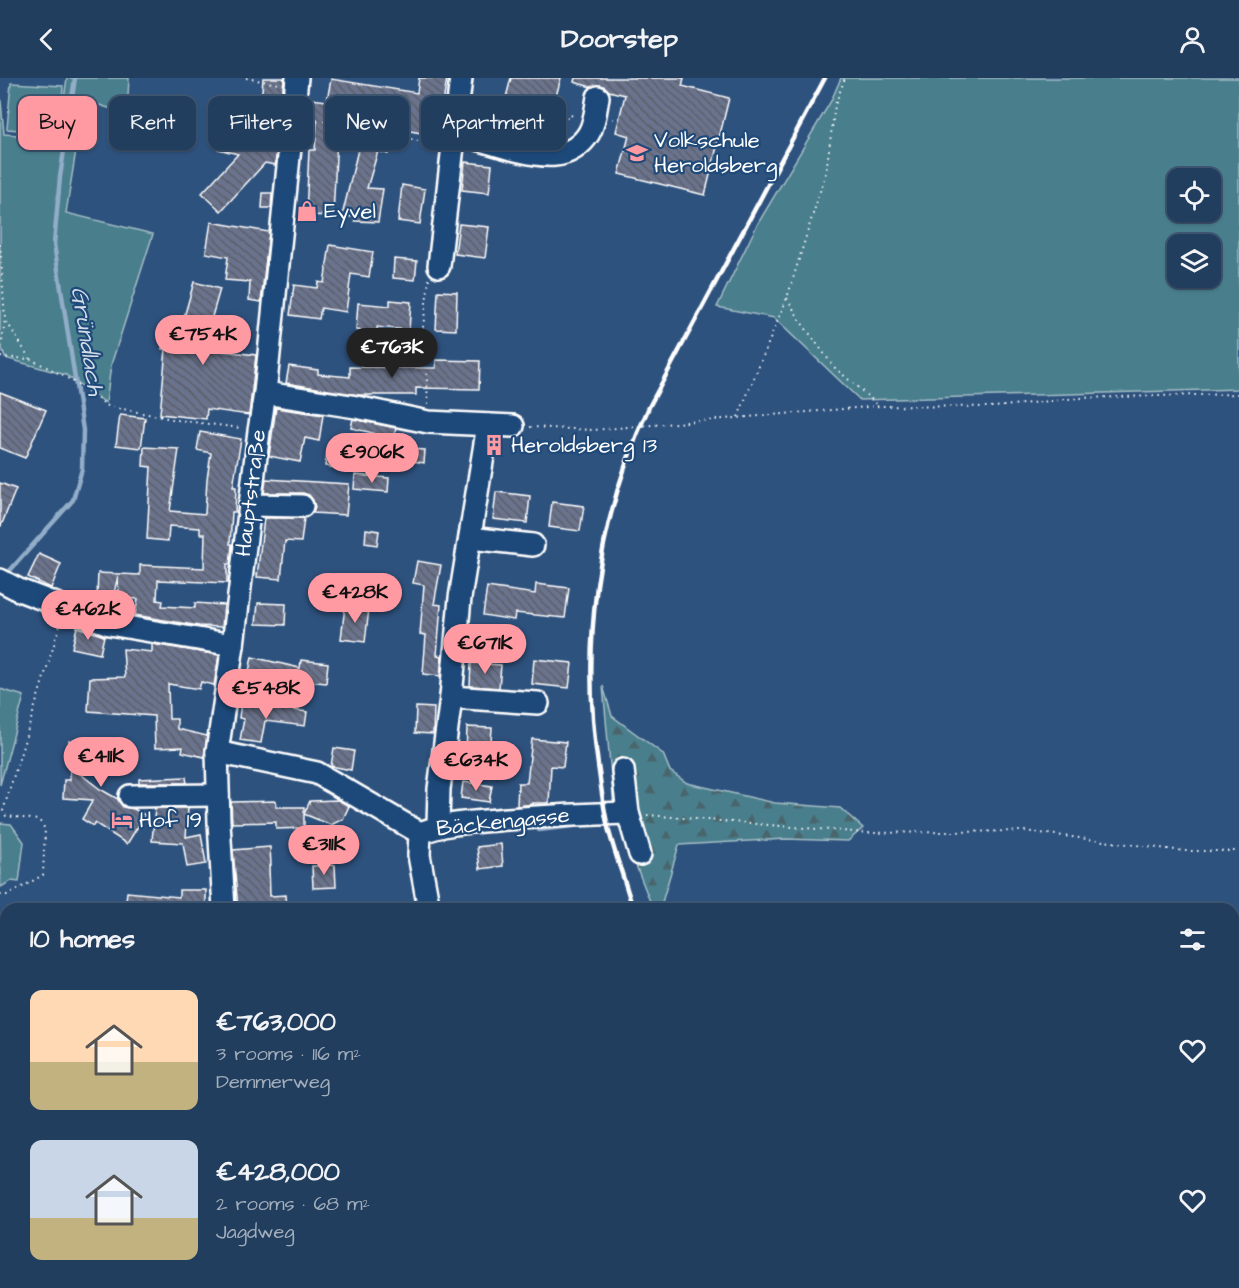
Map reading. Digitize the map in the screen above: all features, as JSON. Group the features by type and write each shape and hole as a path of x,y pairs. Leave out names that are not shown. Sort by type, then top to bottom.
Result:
{"street":[{"path":"459,96 461,78"},
{"path":"510,150 555,155 576,148 584,141 590,130 598,97"},
{"name":"Hauptstraße","path":"224,903 217,752 233,645 259,430 266,393 291,150"},
{"path":"439,266 452,150"},
{"path":"266,393 356,407 428,422 513,426"},
{"path":"428,903 419,855 429,829 439,789 451,697 460,598 488,425"},
{"path":"250,505 302,506"},
{"path":"470,537 532,545"},
{"path":"0,580 19,590 109,624 233,645"},
{"path":"451,697 538,703"},
{"name":"Bäckengasse","path":"217,752 317,773 429,829 584,814 628,813"},
{"path":"623,770 628,813 640,854"},
{"path":"130,796 218,795"}],"path":[{"path":"246,78 296,83"},
{"path":"738,417 787,298 826,172 835,105 845,78"},
{"path":"566,119 569,115 619,119"},
{"path":"313,120 345,123 421,138"},
{"path":"0,244 5,319 0,357 30,359 63,375 108,406 177,420 259,430"},
{"path":"428,422 426,360 422,335 429,277 439,266"},
{"path":"787,298 801,322 834,367 879,406"},
{"path":"5,319 30,359"},
{"path":"513,426 593,430 879,406 994,407 1078,398 1239,394"},
{"path":"0,895 8,895 43,875 45,829 39,820 6,816 3,811 65,608"},
{"path":"628,813 866,833 1024,831 1184,850 1239,851"}],"green space":[{"path":"67,78 129,78 128,96 109,96 109,108 97,104 97,96 64,96"},
{"path":"841,78 1239,78 1239,389 860,400 774,318 717,307 757,225 831,101"},
{"path":"11,83 63,86 62,96 18,96 18,130 7,129"},
{"path":"0,91 4,134 18,135 18,150 76,150 66,213 153,234 111,365 106,403 66,375 5,358 0,342"},
{"path":"603,686 612,716 663,754 670,771 687,783 775,803 840,808 863,828 848,841 786,839 679,845 662,903 651,903 614,809"},
{"path":"0,689 24,696 0,785"},
{"path":"0,823 11,824 24,842 19,882 11,881 1,887"}],"building":[{"path":"263,78 284,78 282,96 262,96"},
{"path":"419,78 447,78 444,96 421,96 421,133 409,131 409,96 328,96 331,79 417,93"},
{"path":"511,78 561,78 556,96 506,96"},
{"path":"575,78 684,78 682,86 729,98 705,195 619,174 629,136 616,132 625,95 609,91 601,85 591,87 574,82"},
{"path":"313,99 325,101 325,150 336,150 333,216 306,215 309,150 315,150 317,119 313,118"},
{"path":"222,150 277,150 275,165 265,163 221,211 202,193 238,154"},
{"path":"358,150 389,150 388,154 378,151 367,188 383,189 378,222 355,221 355,217 342,216"},
{"path":"465,162 492,165 489,193 462,190"},
{"path":"402,185 425,189 420,224 398,221"},
{"path":"263,193 272,193 271,208 262,208"},
{"path":"211,222 269,232 261,302 249,300 250,282 225,280 228,257 206,253"},
{"path":"459,224 489,227 485,258 455,254"},
{"path":"330,245 373,252 369,277 351,274 346,312 321,308 319,319 290,315 294,285 317,288 318,282 324,283"},
{"path":"394,259 417,261 415,280 393,278"},
{"path":"194,282 220,289 209,327 200,324 198,348 256,355 249,415 207,409 206,419 160,414 166,349 162,349 165,326 181,328"},
{"path":"438,291 457,292 456,330 436,329"},
{"path":"390,300 411,302 409,330 377,327 377,332 356,330 358,303 390,306"},
{"path":"436,360 480,361 479,389 416,388 416,395 359,395 286,383 289,366 318,370 318,374 350,377 350,367 436,368"},
{"path":"0,392 46,410 25,458 0,448"},
{"path":"276,408 323,415 319,441 305,438 300,462 269,456"},
{"path":"120,415 145,418 141,448 116,445"},
{"path":"353,419 396,428 392,448 425,450 424,463 370,454 373,433 351,428"},
{"path":"200,432 241,439 233,487 236,487 235,512 232,512 230,544 232,544 230,564 227,564 227,583 158,580 157,600 163,601 162,606 195,608 195,603 224,605 222,627 199,626 135,615 138,599 119,598 118,576 113,597 97,597 98,573 140,575 140,565 204,568 205,534 200,534 200,528 169,526 168,541 147,539 151,467 143,466 144,447 179,449 170,511 205,514 211,453 197,450"},
{"path":"327,453 354,457 351,471 325,466"},
{"path":"355,475 389,478 388,492 354,489"},
{"path":"266,479 349,484 346,515 313,513 315,507 313,500 309,495 303,493 264,493"},
{"path":"0,483 16,489 1,526 0,526"},
{"path":"496,492 530,496 527,523 493,519"},
{"path":"552,502 584,506 580,531 549,527"},
{"path":"264,518 304,518 301,542 285,541 281,579 257,577"},
{"path":"366,529 379,531 377,545 365,543"},
{"path":"39,554 61,564 51,588 28,577"},
{"path":"417,561 441,565 434,604 441,605 437,655 442,656 440,676 423,674 426,635 420,634 424,585 413,583"},
{"path":"536,584 569,588 565,618 515,613 514,620 483,615 487,587 535,594"},
{"path":"258,603 286,604 285,625 256,624"},
{"path":"345,606 369,609 365,642 341,639"},
{"path":"77,627 104,636 100,654 72,648"},
{"path":"152,644 219,655 214,685 201,682 199,689 168,684 169,719 177,719 177,729 207,736 204,757 182,752 183,747 155,748 154,716 88,711 90,678 125,677 123,649 152,652"},
{"path":"252,657 300,668 301,660 328,663 326,683 278,678 276,688 247,681"},
{"path":"534,659 572,663 569,688 532,684"},
{"path":"471,663 501,665 499,688 470,686"},
{"path":"241,702 307,712 305,726 265,721 261,743 240,740 244,719 239,718"},
{"path":"416,707 434,708 433,734 415,733"},
{"path":"467,727 492,728 490,755 466,754"},
{"path":"532,739 566,742 563,767 551,766 549,803 517,806 518,783 527,783"},
{"path":"98,740 98,746 128,747 128,770 73,768 100,789 118,799 123,807 134,809 145,815 127,844 95,823 93,826 82,819 93,800 63,798 64,780 70,780 69,741"},
{"path":"334,748 354,751 351,770 331,766"},
{"path":"186,777 187,783 139,783 139,779"},
{"path":"463,782 492,786 489,802 461,798"},
{"path":"338,800 349,806 343,819 331,825 304,814 310,801"},
{"path":"276,801 276,807 304,807 304,828 276,829 276,822 232,823 231,802"},
{"path":"155,808 188,808 186,837 201,834 206,864 187,867 183,843 152,841"},
{"path":"501,844 503,866 480,869 477,847"},
{"path":"270,847 270,896 286,895 287,903 237,903 233,850"},
{"path":"335,865 336,887 313,888 312,866"},
{"path":"179,890 206,890 206,903 126,903 127,892 179,897"}],"waterway":[{"name":"Gründlach","path":"6,575 73,500 82,469 83,430 54,244 60,177 75,78"},
{"path":"539,830 573,826"}],"railway":[{"path":"631,903 606,819 594,725 591,678 592,632 605,540 616,495 649,407 825,78"}],"place":[{"name":"Volkschule Heroldsberg","path":"637,153"},
{"name":"Eyvel","path":"307,211"},
{"name":"Heroldsberg 13","path":"494,445"},
{"name":"Hof 19","path":"122,820"}]}
